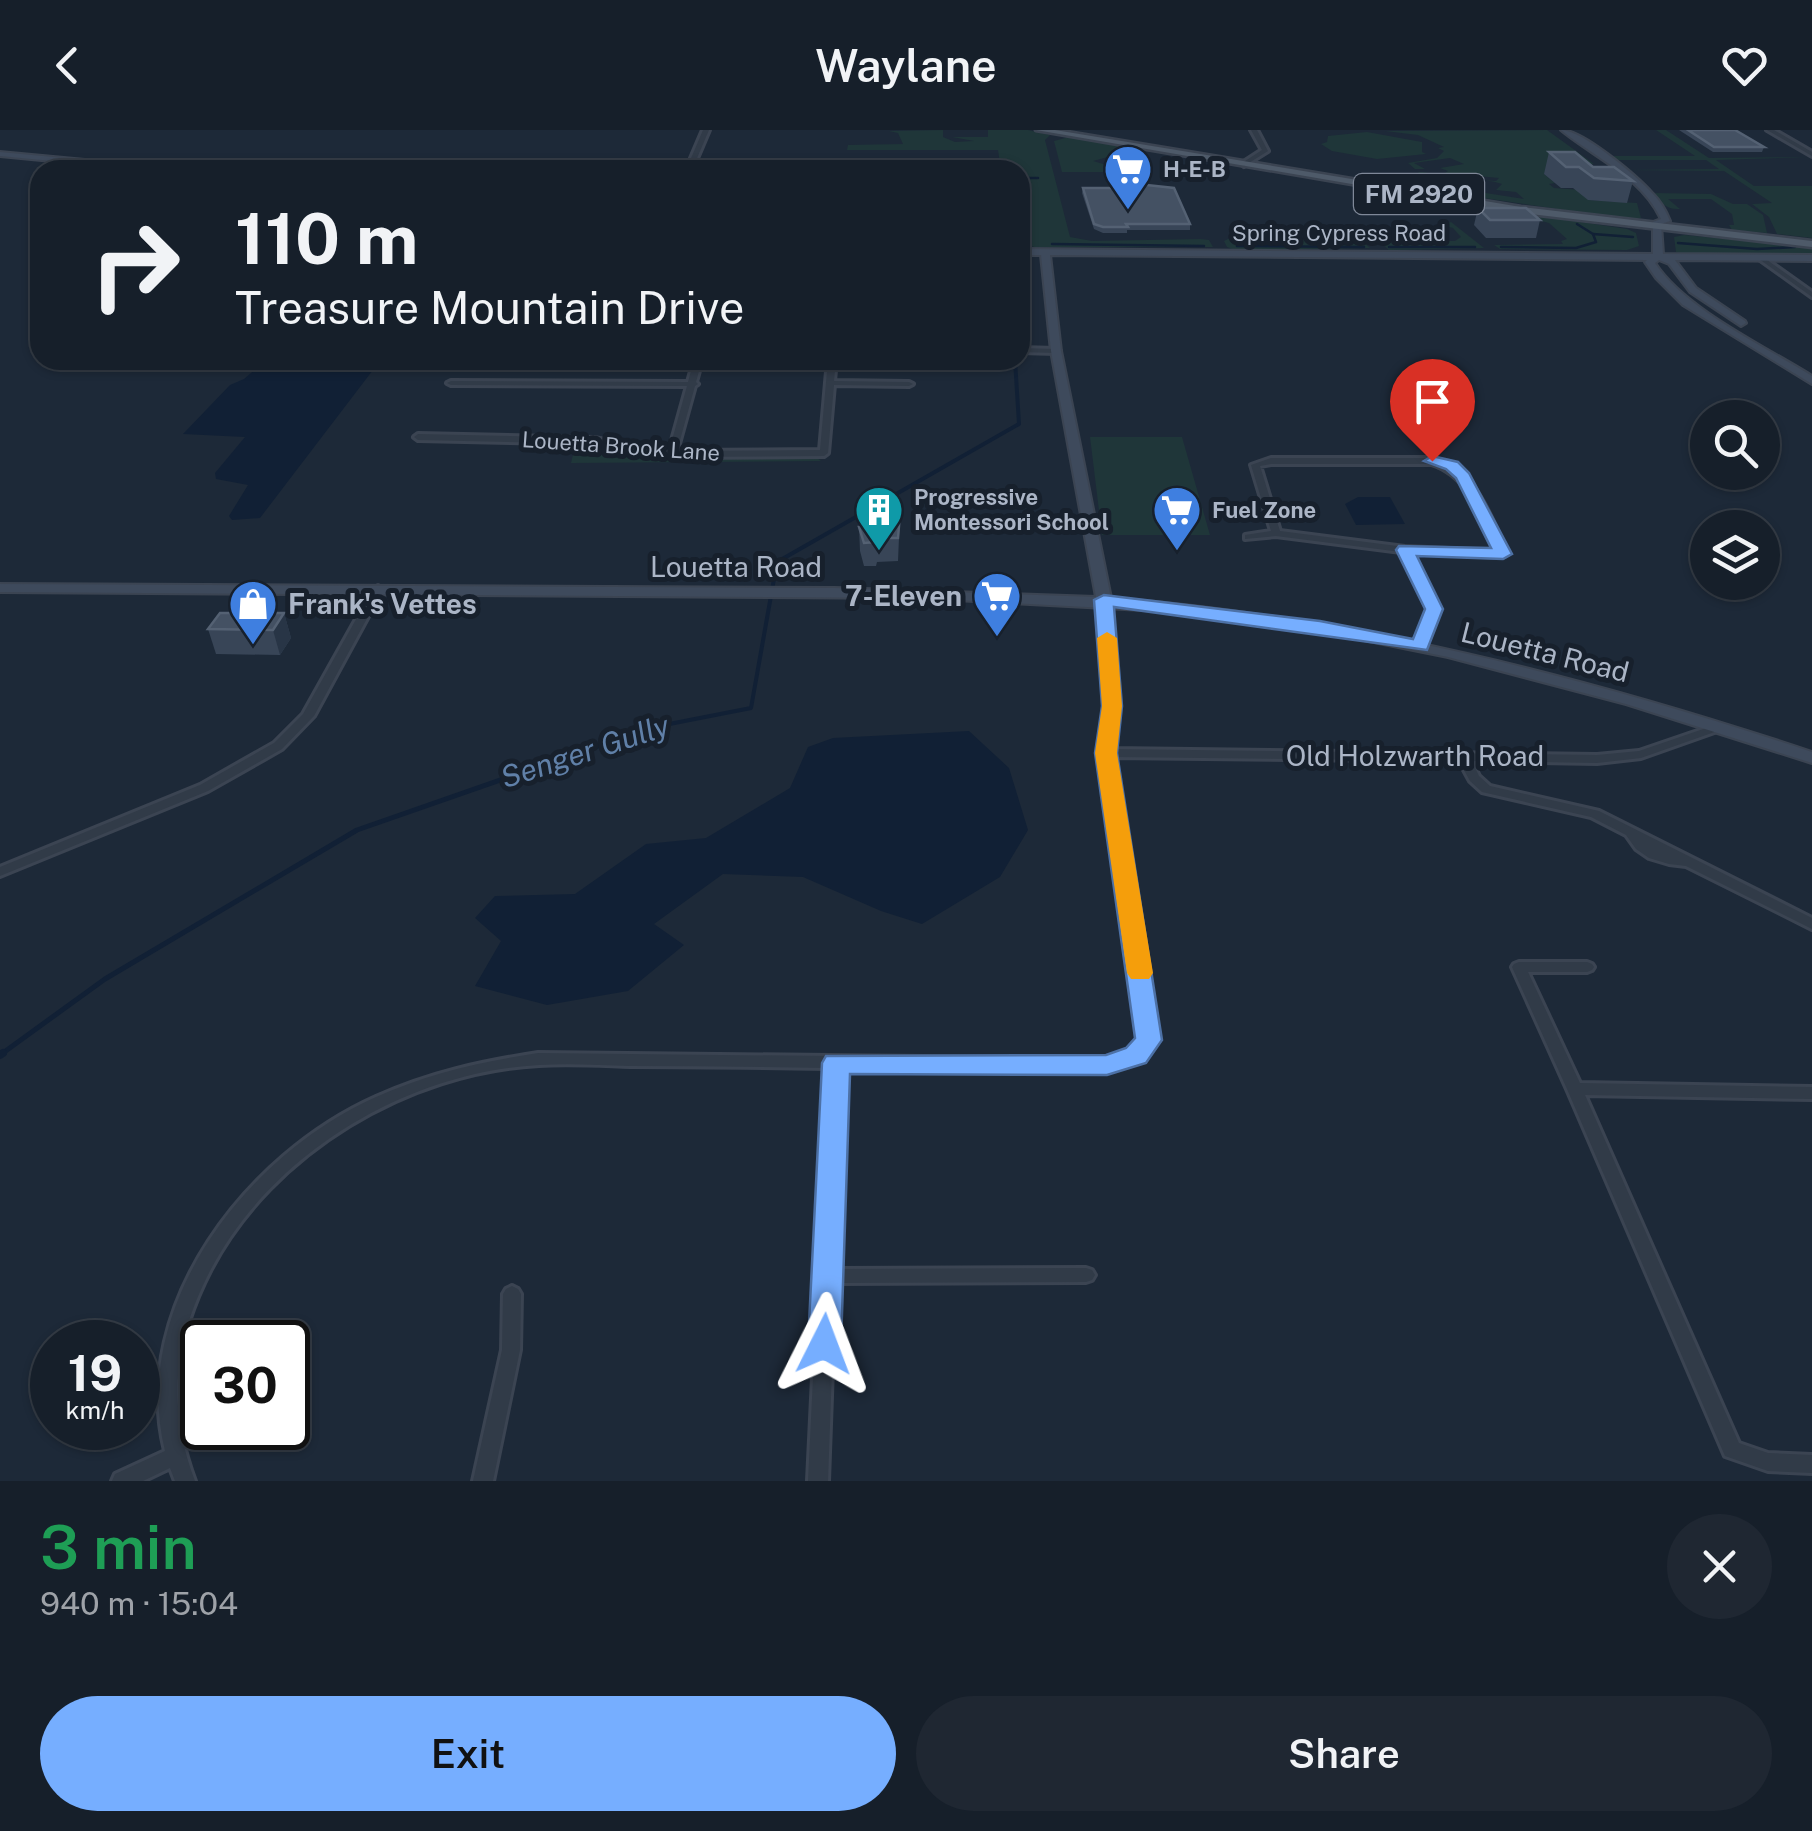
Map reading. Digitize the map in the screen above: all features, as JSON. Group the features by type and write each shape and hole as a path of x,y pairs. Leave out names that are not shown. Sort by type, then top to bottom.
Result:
{"main road":[{"name":"FM 2920","path":"1040,130 1658,230"},
{"name":"FM 2920","path":"1061,130 1634,230 1812,242"},
{"path":"1552,130 1636,192 1658,230 1658,256"},
{"path":"1566,130 1659,205 1666,221 1658,230"},
{"path":"0,154 64,160"},
{"path":"1601,166 1612,166"},
{"name":"Spring Cypress Road","path":"1030,252 1812,258"},
{"path":"1045,253 1056,351 1104,600"},
{"path":"1602,254 1654,268"},
{"path":"1658,256 1650,262 1687,303 1812,380"},
{"path":"1658,256 1672,262 1693,290 1790,356 1800,370"},
{"name":"Louetta Road","path":"0,588 794,592 1104,600 1320,627 1420,646 1596,690 1812,758"}],"street":[{"path":"693,160 706,130"},
{"path":"1247,163 1265,151 1254,130"},
{"path":"1770,130 1812,154"},
{"path":"1762,258 1812,296"},
{"path":"1030,350 1056,351"},
{"path":"672,454 696,370"},
{"path":"831,370 829,383 909,384"},
{"path":"452,383 694,384"},
{"name":"Louetta Brook Lane","path":"418,437 594,440 672,454 824,453 829,383"},
{"path":"1248,537 1275,528 1405,550 1503,554 1463,476 1452,466 1432,461 1288,460 1255,466 1275,528"},
{"path":"1405,550 1434,609 1420,646"},
{"path":"0,872 204,788 278,746 308,716 378,590"},
{"path":"184,1481 174,1456 166,1379 173,1334 210,1251 252,1193 298,1152 333,1127 430,1080 507,1062 566,1059 1107,1065 1144,1050 1149,1030 1106,753 1112,706 1104,600"},
{"name":"Old Holzwarth Road","path":"1106,753 1626,757 1719,727"},
{"path":"1464,758 1474,778 1486,789 1596,814 1632,834 1640,846 1666,860 1684,862 1812,924"},
{"path":"1587,967 1519,967 1732,1450 1768,1462 1812,1464"},
{"path":"818,1481 836,1063"},
{"path":"1575,1089 1812,1093"},
{"path":"828,1276 1086,1275"},
{"path":"483,1481 511,1350 512,1294"},
{"path":"122,1481 174,1456"}],"green space":[{"path":"943,130 943,137 955,142 974,141 952,137 988,137 988,130 1028,130 1050,135 1045,140 1070,237 1092,241 1200,239 1209,240 1213,247 1034,247 1030,245 1030,160 1000,160 998,150 847,150 848,145 903,144 898,133 889,131"},
{"path":"1547,130 1594,164 1568,163 1544,174 1555,183 1549,184 1554,188 1582,190 1588,200 1637,203 1641,218 1618,218 1431,190 1430,185 1524,199 1516,192 1496,190 1502,184 1484,180 1499,178 1445,173 1448,171 1440,168 1464,164 1450,158 1414,163 1425,169 1415,169 1408,163 1437,158 1444,151 1438,148 1444,147 1418,135 1385,131"},
{"path":"1570,130 1608,156 1695,156 1656,130 1666,130 1709,158 1810,157 1716,160 1754,186 1812,186 1812,238 1777,234 1769,217 1752,204 1772,203 1724,171 1622,170 1719,169 1706,160 1610,160"},
{"path":"1367,132 1422,142 1422,152 1426,154 1377,159 1332,151 1321,144 1327,142 1328,136"},
{"path":"1069,137 1134,150 1093,161 1110,166 1109,172 1062,172 1054,141"},
{"path":"1418,172 1428,172 1423,173 1428,177 1472,180 1425,180"},
{"path":"1653,193 1711,194 1733,204 1747,204 1763,215 1767,233 1732,230 1732,214 1711,199 1668,199 1680,209 1675,209 1664,205"},
{"path":"1495,209 1627,229 1636,233 1639,246 1627,250 1500,249 1494,245 1563,244 1561,241 1567,239 1549,223"},
{"path":"1451,222 1484,248 1389,250 1370,232 1390,240 1455,241 1461,237 1453,228 1442,225"},
{"path":"1674,237 1812,247 1812,256 1689,255 1676,252"},
{"path":"1361,240 1370,248 1235,250 1227,247 1224,241"},
{"path":"1090,437 1182,437 1210,535 1102,535"},
{"path":"576,442 679,456 814,455 821,461 571,463"}],"water":[{"path":"254,370 373,370 260,518 232,520 229,516 248,485 216,479 215,473 245,437 183,434 230,385"},
{"path":"1358,497 1390,497 1405,524 1356,525 1345,504"},
{"path":"969,731 1009,768 1028,830 1000,877 922,924 803,877 723,874 654,924 684,945 628,991 547,1005 475,986 501,941 475,918 495,896 575,894 646,844 706,838 790,788 808,747 833,738"}],"building":[{"path":"1688,130 1735,130 1764,147 1714,147"},
{"path":"1549,152 1575,152 1593,167 1614,167 1633,181 1594,178 1579,167 1566,167"},
{"name":"H-E-B","path":"1128,183 1174,188 1190,224 1094,224 1083,188 1130,188"},
{"path":"1478,208 1526,208 1540,220 1490,220"},
{"path":"869,514 900,514 898,538 877,538 876,542 864,543 859,527 868,527"},
{"path":"220,613 284,613 273,630 208,629"}],"waterway":[{"path":"1030,178 1038,178"},
{"path":"1577,224 1593,234"},
{"path":"1501,247 1576,248 1596,242 1593,234"},
{"path":"1593,234 1633,237"},
{"path":"1678,243 1757,249 1795,247"},
{"path":"1052,244 1204,246"},
{"path":"1237,246 1364,247"},
{"path":"1389,247 1475,247"},
{"name":"Senger Gully","path":"654,727 751,708 777,562 1019,424 1016,370"},
{"name":"Senger Gully","path":"3,1053 0,1055 105,979 357,830 661,724"}],"slow traffic":[{"path":"1107,638 1112,706 1106,753 1140,973"}],"place":[{"name":"H-E-B","path":"1128,212"},
{"name":"Progressive Montessori School","path":"879,552"},
{"name":"Fuel Zone","path":"1177,552"},
{"name":"7-Eleven","path":"997,638"},
{"name":"Frank's Vettes","path":"253,646"}],"route":[{"path":"824,1344 836,1063 1107,1065 1136,1056 1148,1040 1106,753 1112,706 1104,600 1320,627 1420,646 1434,609 1405,550 1503,554 1463,476 1452,466 1432,461"}]}
